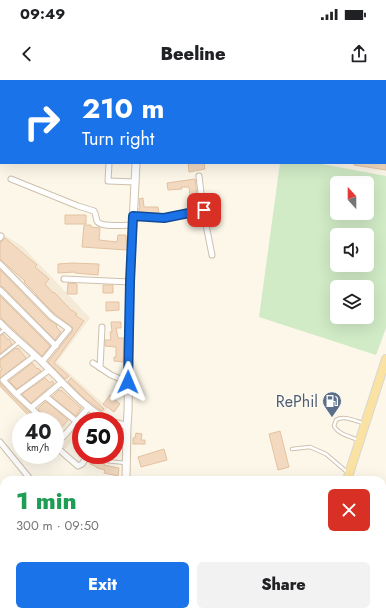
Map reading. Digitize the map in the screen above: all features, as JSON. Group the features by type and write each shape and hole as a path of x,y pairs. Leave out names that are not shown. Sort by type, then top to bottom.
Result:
{"main road":[{"path":"126,476 130,282 136,164"},
{"path":"348,476 386,359"}],"street":[{"path":"109,164 108,181 136,182"},
{"path":"199,176 212,255"},
{"path":"11,180 94,211 99,223 116,226 133,225"},
{"path":"133,216 164,218 204,210"},
{"path":"0,264 52,317 69,329 42,362"},
{"path":"64,279 130,282"},
{"path":"0,290 56,346"},
{"path":"0,323 3,330 20,341 94,412"},
{"path":"100,368 102,327"},
{"path":"35,356 3,380 35,412"},
{"path":"93,363 111,375 128,382"},
{"path":"16,394 50,370"},
{"path":"31,408 62,382"},
{"path":"45,396 72,418"},
{"path":"84,412 88,408"},
{"path":"64,436 72,426"},
{"path":"0,442 28,476"},
{"path":"64,454 72,461"}],"lane":[{"path":"0,358 20,341"},
{"path":"360,440 336,431 334,426 336,420 339,418 365,424"},
{"path":"292,448 310,447 326,454 347,476"}],"shaded area":[{"path":"0,232 23,247 90,318 57,362 108,408 105,412 72,412 72,440 64,450 64,412 24,412 0,387"}],"green space":[{"path":"280,164 322,164 386,176 386,328 376,355 259,317"}],"building":[{"path":"188,164 204,164 205,169 189,172"},
{"path":"386,164 386,170 354,165"},
{"path":"195,179 197,197 190,197 189,187 168,190 167,183"},
{"path":"143,198 144,207 158,207 159,214 139,212 139,199"},
{"path":"65,215 86,215 86,224 65,224"},
{"path":"84,225 91,225 91,227 100,228 99,240 117,242 118,235 126,235 127,250 82,247"},
{"path":"5,238 37,265 35,267 49,279 45,284 72,311 77,314 75,315 84,321 54,363 69,376 65,379 48,362 72,332 73,328 55,314 24,282 25,281 0,259 0,242"},
{"path":"58,264 99,264 98,275 75,272 58,273"},
{"path":"0,270 49,320 57,325 56,327 61,332 55,340 3,287 0,286"},
{"path":"68,283 77,284 77,294 67,294"},
{"path":"103,285 113,285 113,293 103,293"},
{"path":"0,296 50,346 42,356 0,317"},
{"path":"106,302 119,302 119,310 106,311"},
{"path":"111,322 121,322 121,328 116,328 118,338 124,338 123,362 114,361 114,357 116,357 116,347 105,346 105,340 111,340"},
{"path":"3,334 12,344 0,354 0,336"},
{"path":"18,348 26,358 0,378 0,371 2,370 0,360"},
{"path":"32,363 41,371 17,389 9,381"},
{"path":"45,378 50,383 52,381 54,383 31,403 22,394"},
{"path":"71,378 104,409 102,411 85,399 68,382"},
{"path":"0,383 29,412 25,412 0,386"},
{"path":"59,390 61,390 81,408 78,412 72,413 52,397"},
{"path":"110,395 120,404 114,412 103,404"},
{"path":"45,402 47,402 59,412 41,412 38,409"},
{"path":"64,417 68,420 64,424"},
{"path":"280,431 289,467 278,470 269,434"},
{"path":"136,433 142,434 141,440 145,440 145,444 133,444 133,438 135,438"},
{"path":"164,449 167,460 141,467 138,457"},
{"path":"90,464 104,464 119,468 118,476 104,473 105,470"}],"place":[{"name":"RePhil","path":"332,418"}],"route":[{"path":"128,382 133,216 164,218 204,210"}]}
